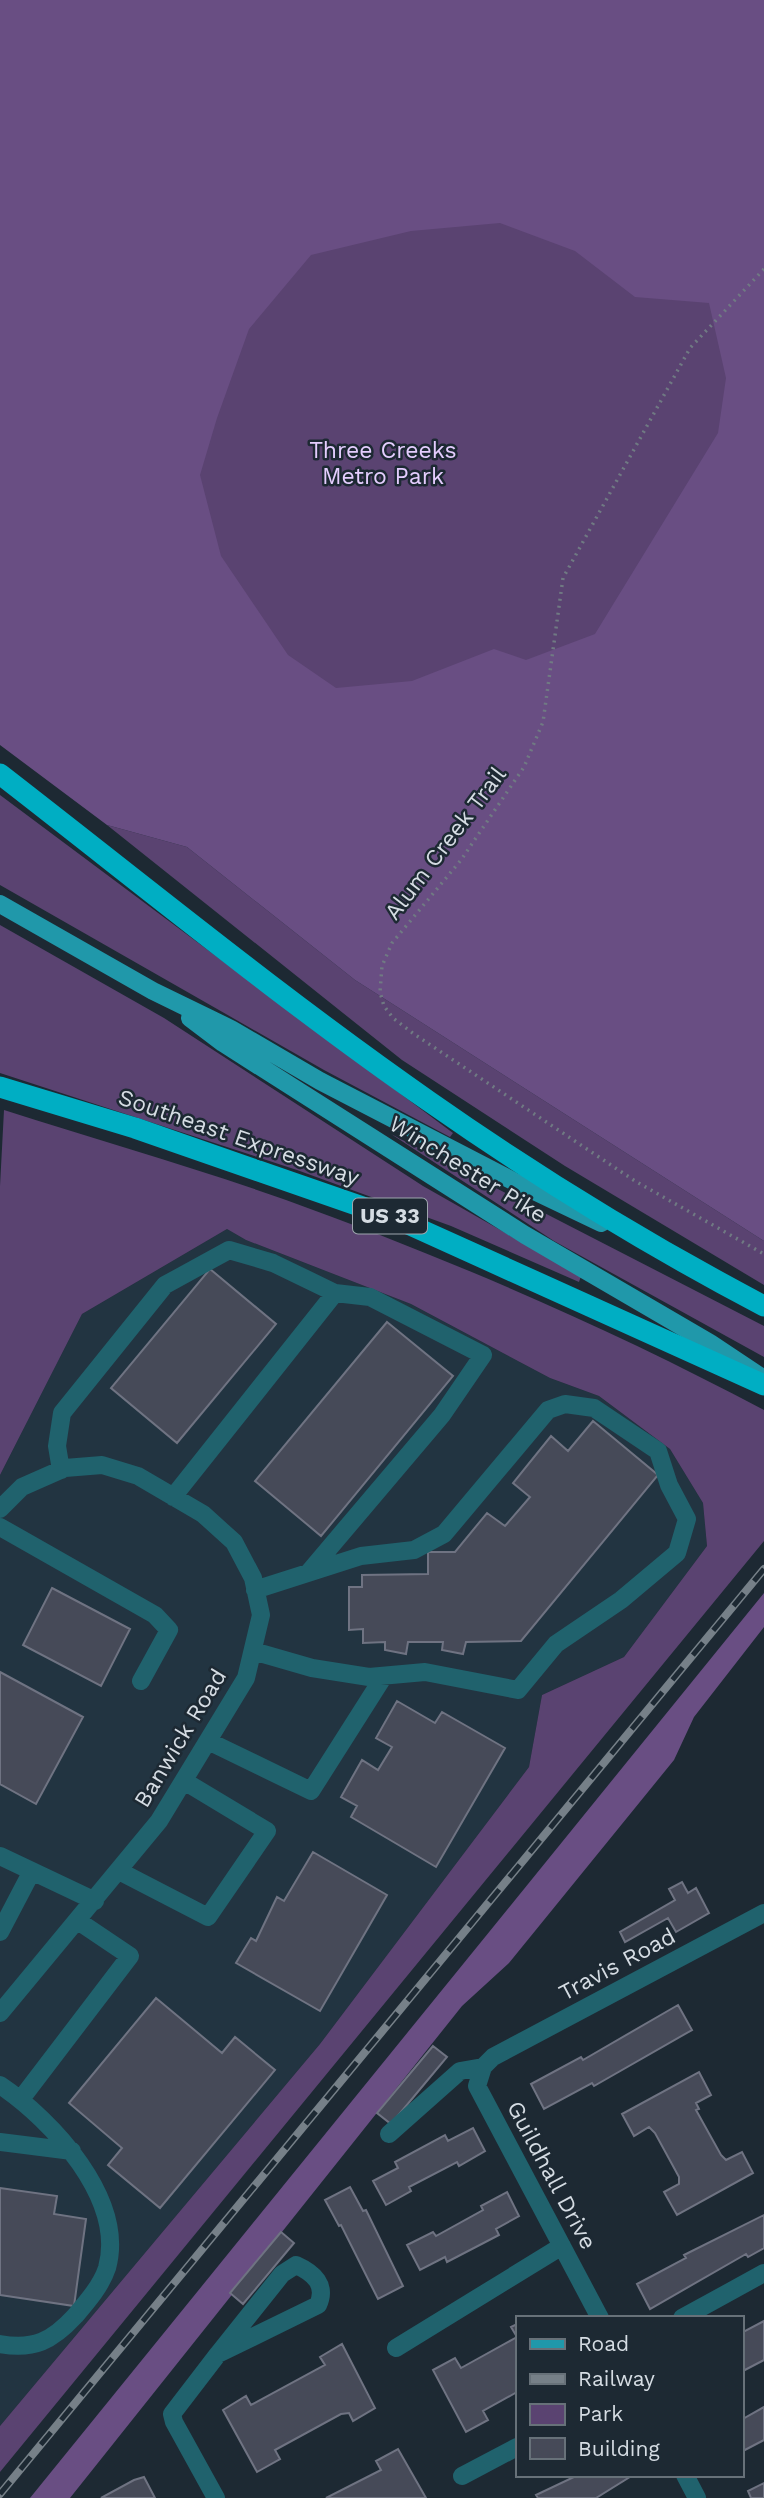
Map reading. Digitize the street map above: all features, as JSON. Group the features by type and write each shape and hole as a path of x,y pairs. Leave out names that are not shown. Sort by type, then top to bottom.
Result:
{"highway":[{"path":"0,774 369,1058 568,1195 658,1250 764,1306"},
{"name":"Southeast Expressway","path":"0,1087 135,1128 397,1219 764,1385"}],"main road":[{"name":"Winchester Pike","path":"0,904 153,991 231,1029 320,1081 500,1175 658,1250"},
{"name":"Winchester Pike","path":"153,991 223,1043 357,1129 525,1235 710,1343 764,1379"}],"street":[{"path":"61,1469 57,1446 62,1413 165,1285 229,1250 274,1263 335,1293 370,1297 483,1355 442,1415 309,1572"},
{"path":"173,1497 335,1293"},
{"path":"253,1651 313,1668 369,1678 425,1672 518,1690 556,1644 621,1600 677,1553 687,1519 669,1485 658,1451 594,1408 565,1404 548,1410 444,1534 414,1550 361,1556 255,1590"},
{"name":"Banwick Road","path":"0,1509 22,1486 61,1469 102,1465 138,1476 203,1514 234,1542 253,1578 261,1615 246,1678 159,1821 0,2013"},
{"path":"0,1527 155,1615 169,1630 141,1681"},
{"path":"208,1741 311,1791 384,1676"},
{"path":"119,1871 208,1917 267,1831 184,1781"},
{"path":"0,1856 95,1901"},
{"path":"0,1932 32,1871"},
{"name":"Travis Road","path":"389,2134 460,2071 488,2062 764,1913"},
{"path":"21,2099 130,1956 78,1921"},
{"name":"Guildhall Drive","path":"488,2062 477,2087 599,2316"},
{"path":"0,2085 21,2099 72,2151 99,2197 110,2232 107,2268 92,2297 66,2326 48,2340 21,2348 0,2344"},
{"path":"0,2142 72,2151"},
{"path":"396,2348 562,2246"},
{"path":"216,2498 174,2423 172,2414 176,2406 282,2274 296,2265 312,2272 320,2284 322,2297 318,2305 218,2354"},
{"path":"686,2316 764,2273"},
{"path":"461,2476 516,2447"},
{"path":"686,2477 697,2498"}],"path":[{"name":"Alum Creek Trail","path":"764,269 690,348 563,578 544,722 524,767 461,860 392,943 382,966 380,992 384,1006 393,1018 425,1041 635,1181 764,1254"}],"shaded area":[{"name":"Three Creeks Metro Park","path":"0,0 764,0 764,1241 355,980 187,847 107,825 0,745","holes":["500,223 575,251 635,297 709,303 726,378 718,433 595,634 526,660 494,649 412,681 336,688 288,655 221,556 200,475 249,329 311,255 411,231"]},
{"path":"227,1229 246,1240 411,1304 550,1378 599,1396 670,1449 703,1503 707,1546 624,1657 542,1695 529,1767 320,2044 0,2426 0,1475 82,1314"},
{"path":"764,1593 764,1627 694,1717 674,1760 509,1963 462,2006 70,2498 30,2498"}],"green space":[{"name":"Three Creeks Metro Park","path":"0,0 764,0 764,1176 79,767"},
{"path":"0,795 453,1133 450,1137 324,1070 0,885"},
{"path":"107,825 187,847 355,980 764,1241 764,1285 565,1166 402,1060"},
{"path":"0,925 164,1018 423,1186 581,1276 579,1282 451,1226 297,1170 0,1073"},
{"path":"4,1110 251,1188 408,1246 588,1323 764,1410 764,1541 0,2472 0,2426 320,2044 529,1767 542,1695 624,1657 707,1546 703,1503 670,1449 599,1396 550,1378 411,1304 246,1240 227,1229 82,1314 0,1475 0,1186"},
{"path":"391,1134 764,1326 764,1357 554,1241"}],"building":[{"path":"210,1269 276,1324 177,1443 111,1388"},
{"path":"387,1322 453,1376 321,1536 255,1481"},
{"path":"593,1421 658,1475 521,1641 466,1642 463,1654 442,1650 443,1642 408,1642 406,1654 385,1650 385,1642 363,1643 363,1629 349,1630 349,1587 362,1587 362,1575 428,1574 428,1552 455,1552 487,1513 505,1526 530,1497 513,1483 551,1436 568,1451"},
{"path":"52,1588 130,1629 101,1686 23,1645"},
{"path":"0,1672 83,1717 36,1804 0,1784"},
{"path":"397,1701 435,1723 442,1712 505,1748 436,1867 351,1817 357,1806 341,1797 362,1760 378,1770 392,1747 376,1738"},
{"path":"313,1852 387,1895 320,2011 236,1963 251,1938 256,1941 277,1897 284,1901"},
{"path":"682,1882 688,1893 696,1888 709,1913 676,1932 668,1918 625,1942 620,1932 675,1900 669,1889"},
{"path":"156,1998 222,2053 235,2037 275,2070 160,2208 108,2165 122,2148 69,2103"},
{"path":"678,2005 692,2030 594,2086 592,2083 544,2109 531,2084 581,2057 583,2060"},
{"path":"433,2046 447,2057 391,2124 377,2113"},
{"path":"699,2072 711,2095 696,2103 699,2109 696,2110 721,2155 726,2160 742,2152 753,2173 677,2215 664,2192 679,2184 679,2177 655,2133 649,2127 634,2136 622,2114"},
{"path":"473,2128 485,2151 459,2166 457,2162 409,2187 411,2191 386,2205 373,2181 398,2168 395,2162 445,2135 448,2141"},
{"path":"350,2187 363,2211 366,2210 403,2286 378,2299 341,2225 339,2226 325,2200"},
{"path":"0,2188 57,2196 54,2214 86,2219 74,2306 0,2295"},
{"path":"507,2192 519,2216 496,2229 499,2235 447,2262 445,2257 420,2270 407,2245 433,2232 436,2236 483,2210 481,2206"},
{"path":"764,2215 764,2248 748,2257 746,2254 650,2309 637,2284 686,2258 684,2255"},
{"path":"281,2232 294,2243 243,2304 230,2293"},
{"path":"764,2321 764,2360 743,2371 743,2332"},
{"path":"516,2338 516,2393 483,2411 488,2420 466,2432 433,2370 455,2358 461,2368"},
{"path":"342,2344 375,2408 353,2421 349,2413 341,2414 275,2450 280,2459 257,2472 223,2410 246,2396 251,2405 325,2365 320,2357"},
{"path":"764,2407 764,2440 743,2451 743,2419"},
{"path":"398,2449 426,2498 326,2498 381,2470 376,2461"},
{"path":"144,2477 155,2498 101,2498 134,2480"},
{"path":"574,2477 630,2477 596,2498 538,2498 536,2495"},
{"path":"764,2483 764,2498 751,2498 748,2491"}],"railway":[{"path":"0,2494 764,1569"}]}
